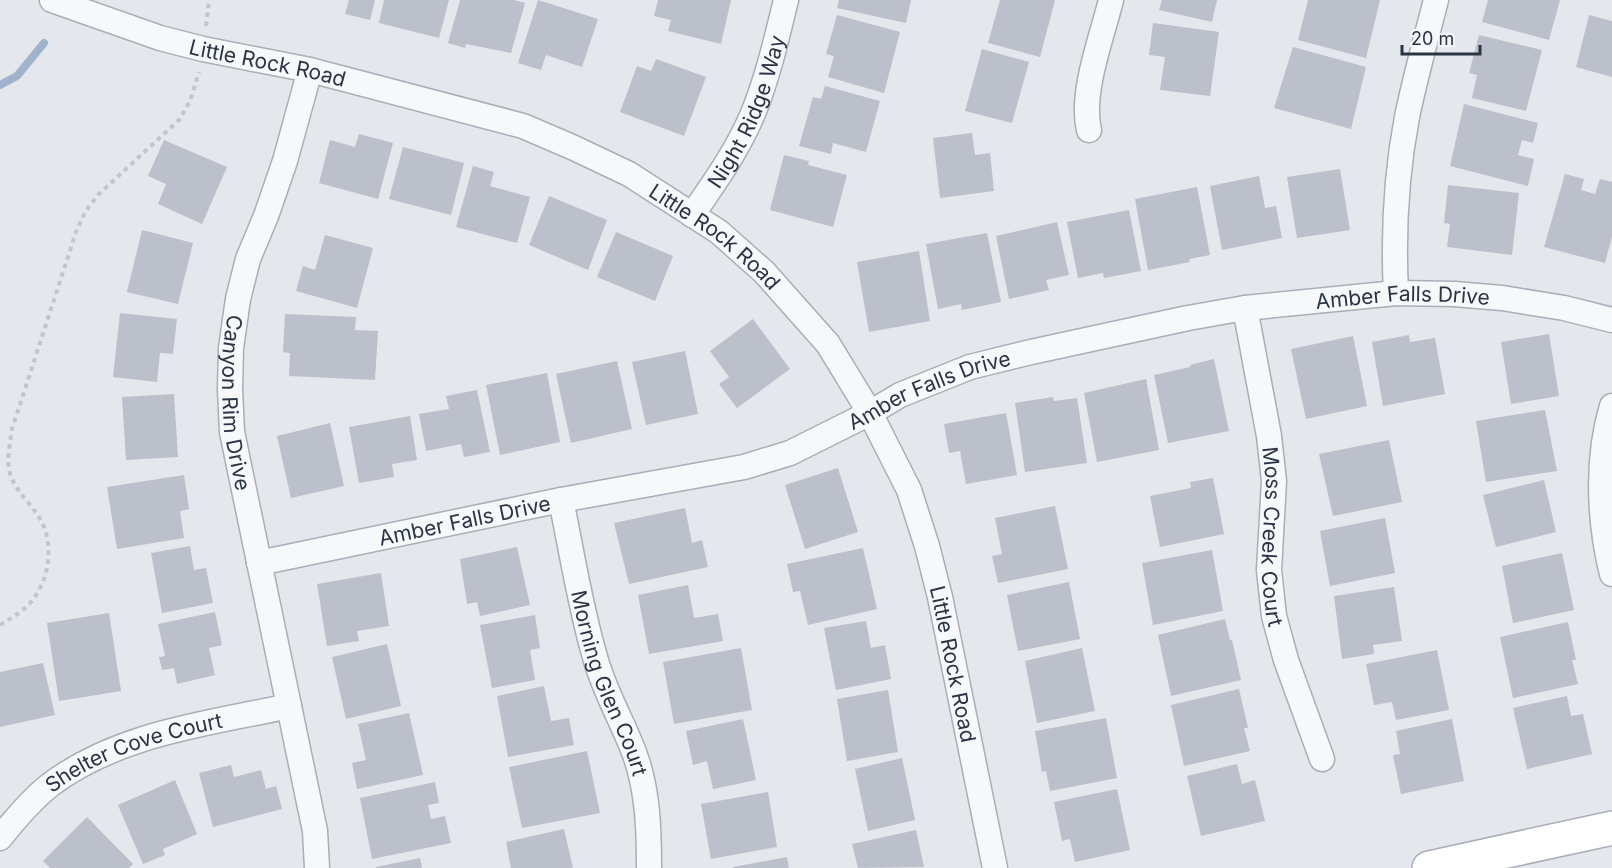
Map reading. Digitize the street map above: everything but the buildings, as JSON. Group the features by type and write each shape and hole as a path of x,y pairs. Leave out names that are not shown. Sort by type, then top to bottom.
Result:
{"main road":[{"path":"1429,868 1612,828"}],"street":[{"name":"Little Rock Road","path":"52,0 160,38 310,70 523,126 629,174 719,232 764,272 828,344 870,413 909,490 927,546 942,608 995,868"},
{"name":"Night Ridge Way","path":"692,215 725,165 754,112 767,75 786,0"},
{"path":"1089,130 1085,114 1090,81 1111,0"},
{"path":"1396,293 1397,193 1401,154 1407,116 1436,0"},
{"name":"Canyon Rim Drive","path":"310,70 285,161 242,279 231,348 230,390 232,432 315,831 317,868"},
{"name":"Amber Falls Drive","path":"259,563 561,500 744,467 790,453 870,413 900,395 970,368 1030,352 1188,318 1245,308 1396,293 1502,297 1564,308 1612,320"},
{"name":"Moss Creek Court","path":"1245,308 1269,436 1274,481 1269,570 1274,616 1286,660 1322,759"},
{"path":"1612,406 1604,455 1602,495 1604,538 1612,574"},
{"name":"Morning Glen Court","path":"561,500 595,658 635,756 644,787 650,868"},
{"name":"Shelter Cove Court","path":"0,838 22,810 49,786 81,764 115,748 176,729 289,706"}],"path":[{"path":"0,625 18,614 31,602 41,586 46,570 49,553 46,533 40,519 16,486 10,471 8,451 12,429 76,232 85,212 98,195 180,119 190,101 199,75 209,0"}],"waterway":[{"path":"0,85 17,76 44,43"}]}
